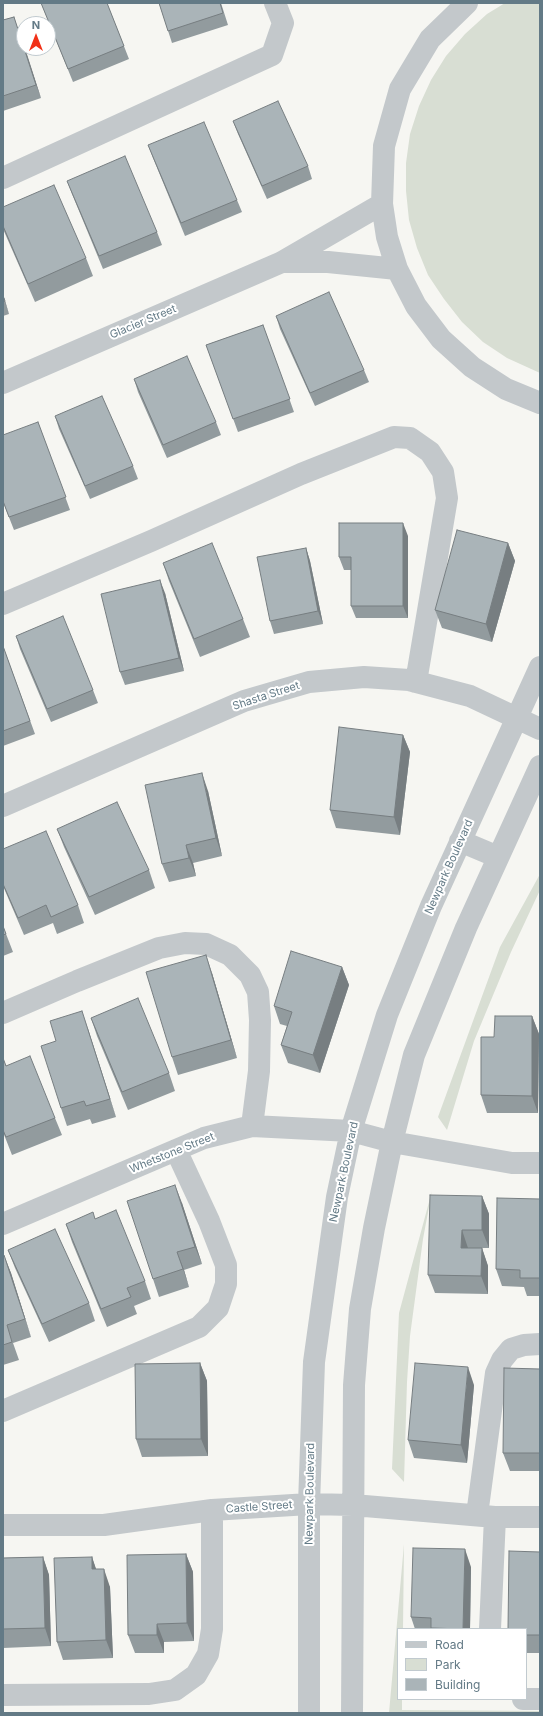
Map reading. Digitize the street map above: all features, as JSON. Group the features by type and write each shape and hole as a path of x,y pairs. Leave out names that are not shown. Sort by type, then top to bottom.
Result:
{"street":[{"path":"3,178 272,55 283,23 275,3"},
{"path":"467,3 430,39 400,89 384,146 382,204 387,237 397,269 416,306 441,339 472,367 506,389 540,403"},
{"name":"Glacier Street","path":"3,383 282,262 322,237 382,204"},
{"name":"Glacier Street","path":"282,262 328,262 397,269"},
{"path":"3,604 151,541 301,474 394,437 410,438 430,452 443,472 448,498 416,682"},
{"name":"Newpark Boulevard","path":"309,1713 309,1504 314,1362 337,1197 351,1131 387,1014 431,906 540,667"},
{"name":"Shasta Street","path":"3,806 244,701 309,682 364,677 409,680 470,696 540,729"},
{"path":"352,1713 354,1385 360,1308 374,1228 392,1142 414,1054 466,928 540,766"},
{"path":"460,841 498,857"},
{"path":"3,1013 159,948 185,944 206,944 230,955 250,975 258,992 260,1020 259,1071 252,1126"},
{"name":"Whetstone Street","path":"3,1224 204,1138 252,1126 351,1131 392,1142 512,1163 540,1163"},
{"path":"3,1411 199,1327 218,1308 226,1284 226,1265 209,1221 176,1150"},
{"path":"490,1628 486,1516 496,1373 502,1360 511,1349 524,1345 540,1344"},
{"name":"Castle Street","path":"3,1525 104,1525 212,1510 309,1504 354,1505 486,1516 540,1517"},
{"path":"3,1695 150,1694 175,1690 196,1675 208,1654 212,1629 212,1510"},
{"path":"527,1699 540,1699"}],"green space":[{"path":"505,3 540,3 540,373 507,358 483,342 462,322 444,299 428,275 417,248 409,220 406,191 406,163 410,134 419,106 431,80 446,56 465,34 487,14"},
{"path":"540,874 540,890 511,952 474,1041 447,1130 438,1117 500,947"},
{"path":"432,1191 423,1239 410,1336 404,1482 392,1469 399,1313"},
{"path":"404,1544 403,1628 397,1628 397,1700 402,1700 402,1710 540,1711 540,1713 389,1713"}],"building":[{"path":"41,3 107,3 124,46 68,69 56,40 56,16 46,16"},
{"path":"159,3 220,3 223,13 168,31"},
{"path":"14,17 16,23 16,56 27,56 36,85 3,96 3,20"},
{"path":"278,101 308,166 262,186 233,121"},
{"path":"204,122 237,200 181,223 148,145"},
{"path":"125,156 157,232 99,256 67,181"},
{"path":"54,185 86,258 28,284 3,226 3,207"},
{"path":"329,292 364,370 310,393 276,316"},
{"path":"263,325 290,399 233,419 206,345"},
{"path":"187,356 216,422 163,445 134,379"},
{"path":"102,396 133,466 85,486 55,416"},
{"path":"38,422 66,497 9,517 3,501 3,435"},
{"path":"339,523 403,523 403,606 351,606 351,557 339,557"},
{"path":"457,530 508,543 486,624 435,610"},
{"path":"212,543 243,619 194,639 163,563"},
{"path":"306,548 318,611 270,621 257,557"},
{"path":"160,580 179,658 120,672 101,594"},
{"path":"63,616 93,690 47,709 16,636"},
{"path":"3,646 30,721 3,731"},
{"path":"339,727 403,735 394,817 330,810"},
{"path":"202,773 216,838 186,845 189,858 162,864 145,785"},
{"path":"117,802 149,870 89,897 57,829"},
{"path":"46,831 78,905 51,917 46,905 18,918 3,884 3,849"},
{"path":"3,926 6,934 3,935"},
{"path":"291,951 342,967 313,1055 281,1045 292,1012 274,1006"},
{"path":"206,955 231,1040 172,1057 146,972"},
{"path":"138,998 169,1073 122,1092 91,1018"},
{"path":"82,1011 110,1099 86,1106 84,1101 61,1108 41,1046 56,1041 50,1021"},
{"path":"495,1016 532,1016 532,1096 481,1095 481,1037 494,1037"},
{"path":"30,1056 55,1118 6,1137 3,1130 3,1058 6,1066"},
{"path":"175,1185 195,1247 177,1252 183,1269 153,1279 127,1201"},
{"path":"430,1195 482,1196 482,1230 462,1230 461,1248 482,1248 481,1276 428,1275"},
{"path":"497,1198 540,1199 540,1278 520,1278 520,1270 496,1269"},
{"path":"116,1210 145,1281 127,1288 131,1297 101,1309 66,1224 93,1212 95,1219"},
{"path":"55,1229 89,1303 42,1324 8,1250"},
{"path":"3,1255 25,1319 7,1325 12,1342 3,1345"},
{"path":"200,1363 201,1439 136,1439 135,1364"},
{"path":"415,1363 468,1367 461,1445 408,1440"},
{"path":"504,1368 540,1369 540,1453 503,1453"},
{"path":"413,1548 465,1549 463,1628 431,1628 431,1618 411,1617"},
{"path":"509,1551 540,1552 540,1635 527,1635 527,1628 508,1628"},
{"path":"186,1554 187,1623 157,1624 157,1635 128,1635 127,1555"},
{"path":"43,1557 45,1628 3,1629 3,1558"},
{"path":"92,1557 92,1569 104,1569 106,1640 57,1642 54,1558"}]}
